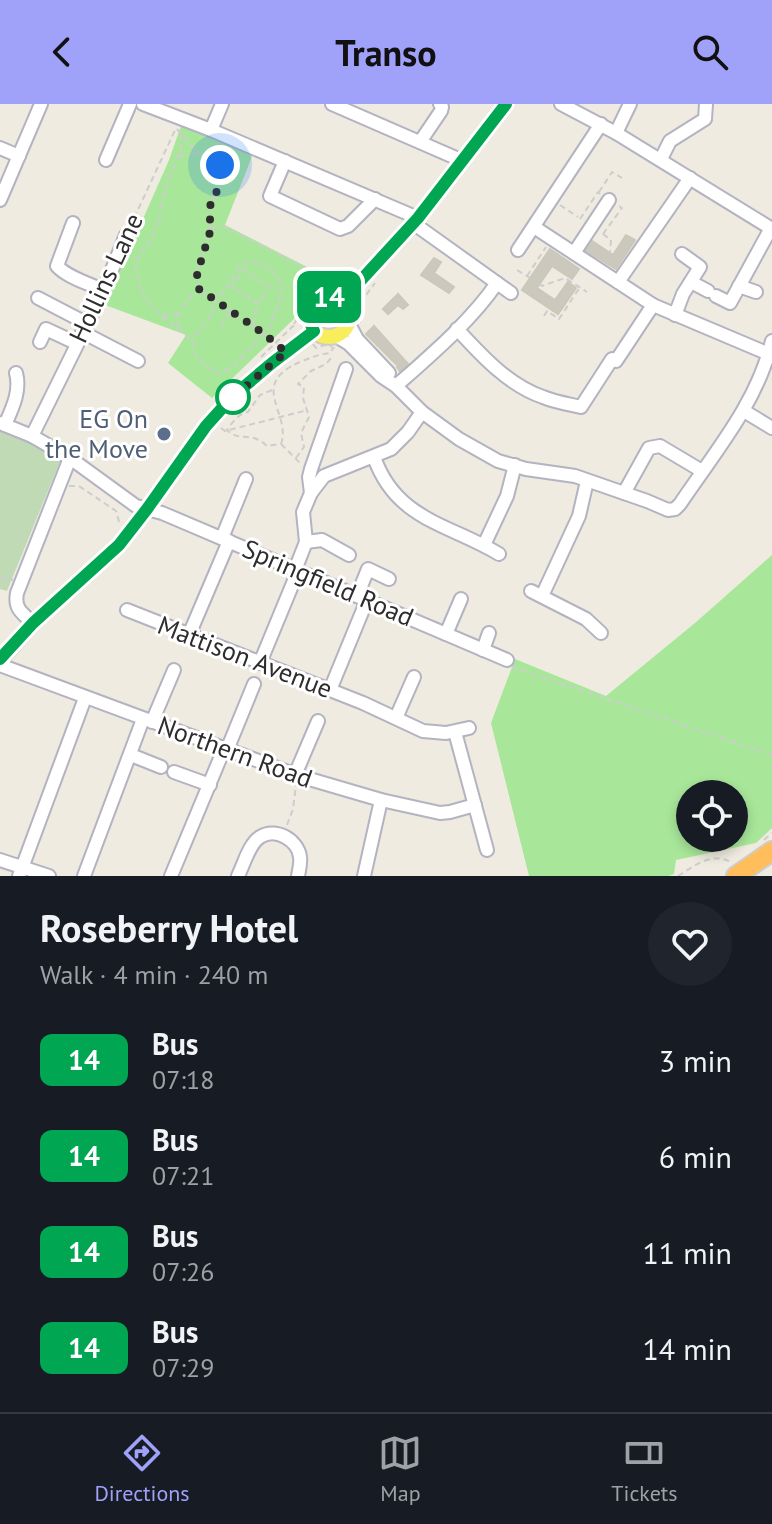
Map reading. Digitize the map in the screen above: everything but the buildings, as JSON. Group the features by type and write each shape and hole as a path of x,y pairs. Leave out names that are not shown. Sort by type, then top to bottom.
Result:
{"highway":[{"path":"736,871 765,849"}],"main road":[{"path":"341,302 416,221 506,104"},
{"path":"329,297 341,302 348,311 346,333 325,336 314,331 309,319 312,306 329,297"},
{"path":"0,662 33,623 105,559 130,532 210,421 233,396 314,331"}],"street":[{"path":"0,200 41,104"},
{"path":"106,160 130,104"},
{"path":"143,104 178,124 211,130 375,199 416,221 511,293"},
{"path":"211,130 222,104"},
{"path":"332,104 463,161"},
{"path":"420,142 441,111 440,104"},
{"path":"561,104 661,159 772,228 730,303 691,282"},
{"path":"616,133 630,104"},
{"path":"661,159 670,141 705,119 706,104"},
{"path":"518,250 601,124"},
{"path":"0,148 19,156"},
{"path":"270,196 285,161"},
{"path":"618,282 690,178"},
{"path":"257,190 340,229 348,226 375,199"},
{"path":"574,253 604,196"},
{"path":"73,223 57,266 59,270 104,291"},
{"path":"346,333 381,376 422,412 459,439 498,461 581,478 668,510 675,509 744,411 764,369 770,347 653,305 534,227"},
{"name":"Hollins Lane","path":"32,436 104,291 126,235"},
{"path":"675,315 683,294 700,267 682,254"},
{"path":"396,386 485,301 497,283"},
{"path":"739,286 756,292"},
{"path":"38,298 81,333 138,361"},
{"path":"457,329 494,367 519,384 541,397 581,407 653,305"},
{"path":"40,342 46,329 81,333"},
{"path":"311,493 311,469 346,369"},
{"path":"3,424 17,393 19,381 16,373"},
{"path":"744,411 772,428"},
{"path":"260,663 297,570 305,538 303,512 311,493 324,476 391,449 422,412"},
{"name":"Springfield Road","path":"3,424 32,436 70,458 136,506 162,513 225,539 507,660"},
{"path":"624,493 649,448 660,446 702,471"},
{"path":"374,457 378,470 400,501 422,517 499,554"},
{"path":"33,623 19,611 15,602 70,458"},
{"path":"484,545 507,496 515,465"},
{"path":"581,478 579,516 536,593 586,619 601,633"},
{"path":"189,635 246,479"},
{"path":"305,538 322,540 389,579"},
{"path":"330,690 362,598 359,561"},
{"path":"441,604 458,605 446,634"},
{"name":"Mattison Avenue","path":"127,610 363,703 423,731 462,730 465,770 475,805"},
{"path":"483,650 489,633"},
{"name":"Northern Road","path":"0,662 85,698 297,776 440,813 475,805"},
{"path":"84,876 131,755 174,670"},
{"path":"396,718 414,677"},
{"path":"171,876 254,684"},
{"path":"21,871 85,698"},
{"path":"297,776 318,721"},
{"path":"131,755 210,785"},
{"path":"364,876 381,800"},
{"path":"475,805 487,850"},
{"path":"238,876 249,851 259,837 267,834 284,835 293,843 300,854 298,876"},
{"path":"0,860 21,871 49,876"}],"path":[{"path":"178,124 182,142 166,185 158,223 152,238 135,262 142,293 160,315 192,340 195,354 202,363 221,373 234,365 269,328 279,304 281,284 269,268 252,261 241,265 224,292 215,299 211,316 192,340"},
{"name":"Hollins Lane","path":"126,235 178,124"},
{"path":"181,135 198,153 220,165 223,178 210,206 210,229 197,274 199,289"},
{"path":"178,158 198,153"},
{"path":"604,196 612,172 622,178"},
{"path":"210,229 225,227 337,285 307,297 293,326"},
{"path":"517,270 528,277 552,239"},
{"path":"252,326 258,304 269,287 244,270 232,287 258,304"},
{"path":"539,284 542,286 565,278 587,292"},
{"path":"312,391 299,382 317,367 326,364 334,347 341,348 346,333 359,330 361,302 375,283"},
{"path":"558,325 580,287"},
{"path":"199,289 286,352"},
{"path":"177,328 189,297 199,289"},
{"path":"221,326 231,311"},
{"path":"544,316 547,311 559,319"},
{"path":"160,315 172,316 181,312"},
{"path":"281,444 283,432 273,390 281,373 321,353 330,353"},
{"path":"296,458 304,447 301,433 308,422 304,387"},
{"path":"227,430 237,418 248,412 260,395 273,390"},
{"path":"210,421 225,431 308,410"},
{"path":"227,430 239,437 253,436 267,446 281,444"},
{"path":"281,444 311,469"},
{"path":"55,498 69,486 79,486 116,511 120,525"},
{"path":"507,660 509,666 772,755"},
{"path":"284,835 296,797 297,776"},
{"path":"765,849 772,833"},
{"path":"678,876 709,858 725,858 736,871"}],"green space":[{"path":"182,123 253,154 225,225 309,268 300,313 212,398 168,363 186,335 105,305 169,160"},
{"path":"0,430 61,459 7,591 0,589"},
{"path":"772,555 772,828 756,843 748,845 748,780 676,780 676,852 714,852 676,860 674,874 668,876 529,876 491,723 515,659 606,696"}],"bus line":[{"name":"14","path":"0,659 33,623 119,545 206,426 233,396 314,331 309,319 312,306 329,297 341,302 405,233 506,104"}],"place":[{"name":"EG On the Move","path":"164,434"}],"route":[{"path":"220,165 223,178 210,206 210,232 197,274 199,289 286,352 233,397"}]}
